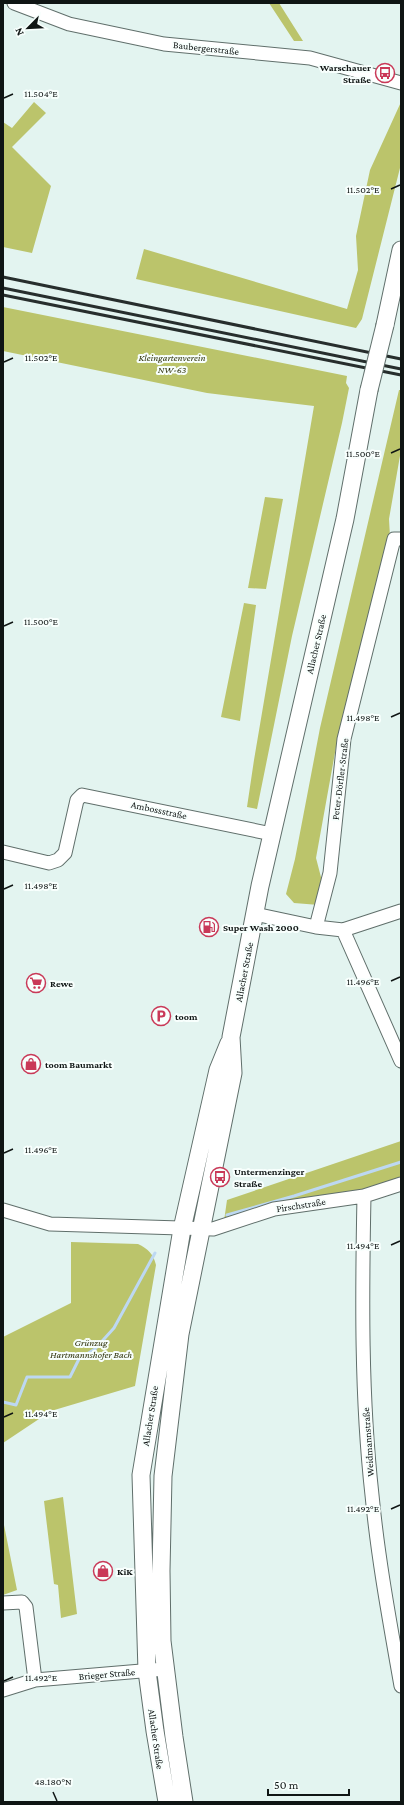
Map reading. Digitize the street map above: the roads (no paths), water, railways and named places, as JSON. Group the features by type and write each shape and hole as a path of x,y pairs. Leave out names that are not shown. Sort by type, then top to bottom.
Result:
{"main road":[{"name":"Allacher Straße","path":"184,1802 162,1641 160,1572 163,1476 180,1334 233,1073 232,1037 255,914 345,519 370,390 401,250"},
{"name":"Allacher Straße","path":"167,1802 147,1671 141,1475 182,1229 218,1070 232,1037"}],"street":[{"name":"Baubergerstraße","path":"14,3 69,24 95,30 164,44 310,58 401,83"},
{"name":"Peter-Dörfler-Straße","path":"316,927 330,872 344,739 398,539"},
{"name":"Ambossstraße","path":"3,852 49,863 58,860 65,853 77,800 79,797 87,795 272,834"},
{"path":"255,914 316,927 343,930 401,911"},
{"path":"343,930 401,1061"},
{"name":"Pirschstraße","path":"202,1230 223,1227 274,1209 364,1196 401,1184"},
{"name":"Weidmannstraße","path":"364,1196 362,1278 364,1371 372,1495 386,1602 401,1686"},
{"path":"3,1210 50,1224 202,1230"},
{"path":"3,1603 22,1602 26,1607 35,1680"},
{"name":"Brieger Straße","path":"3,1690 35,1680 165,1669"}],"waterway":[{"path":"227,1215 294,1196 401,1162"},
{"path":"3,1402 16,1405 27,1377 70,1377 79,1359 95,1349 114,1328 155,1253"}],"railway":[{"path":"3,277 401,359"},
{"path":"3,288 401,369"},
{"path":"3,295 401,375"}],"place":[{"name":"Warschauer Straße","path":"385,73"},
{"name":"Super Wash 2000","path":"209,927"},
{"name":"Rewe","path":"36,983"},
{"name":"toom","path":"161,1016"},
{"name":"toom Baumarkt","path":"31,1064"},
{"name":"Untermenzinger Straße","path":"220,1177"},
{"name":"KiK","path":"103,1571"}],"park label":[{"name":"Kleingartenverein NW-63","path":"172,362"},
{"name":"Grünzug Hartmannshofer Bach","path":"91,1348"}]}
